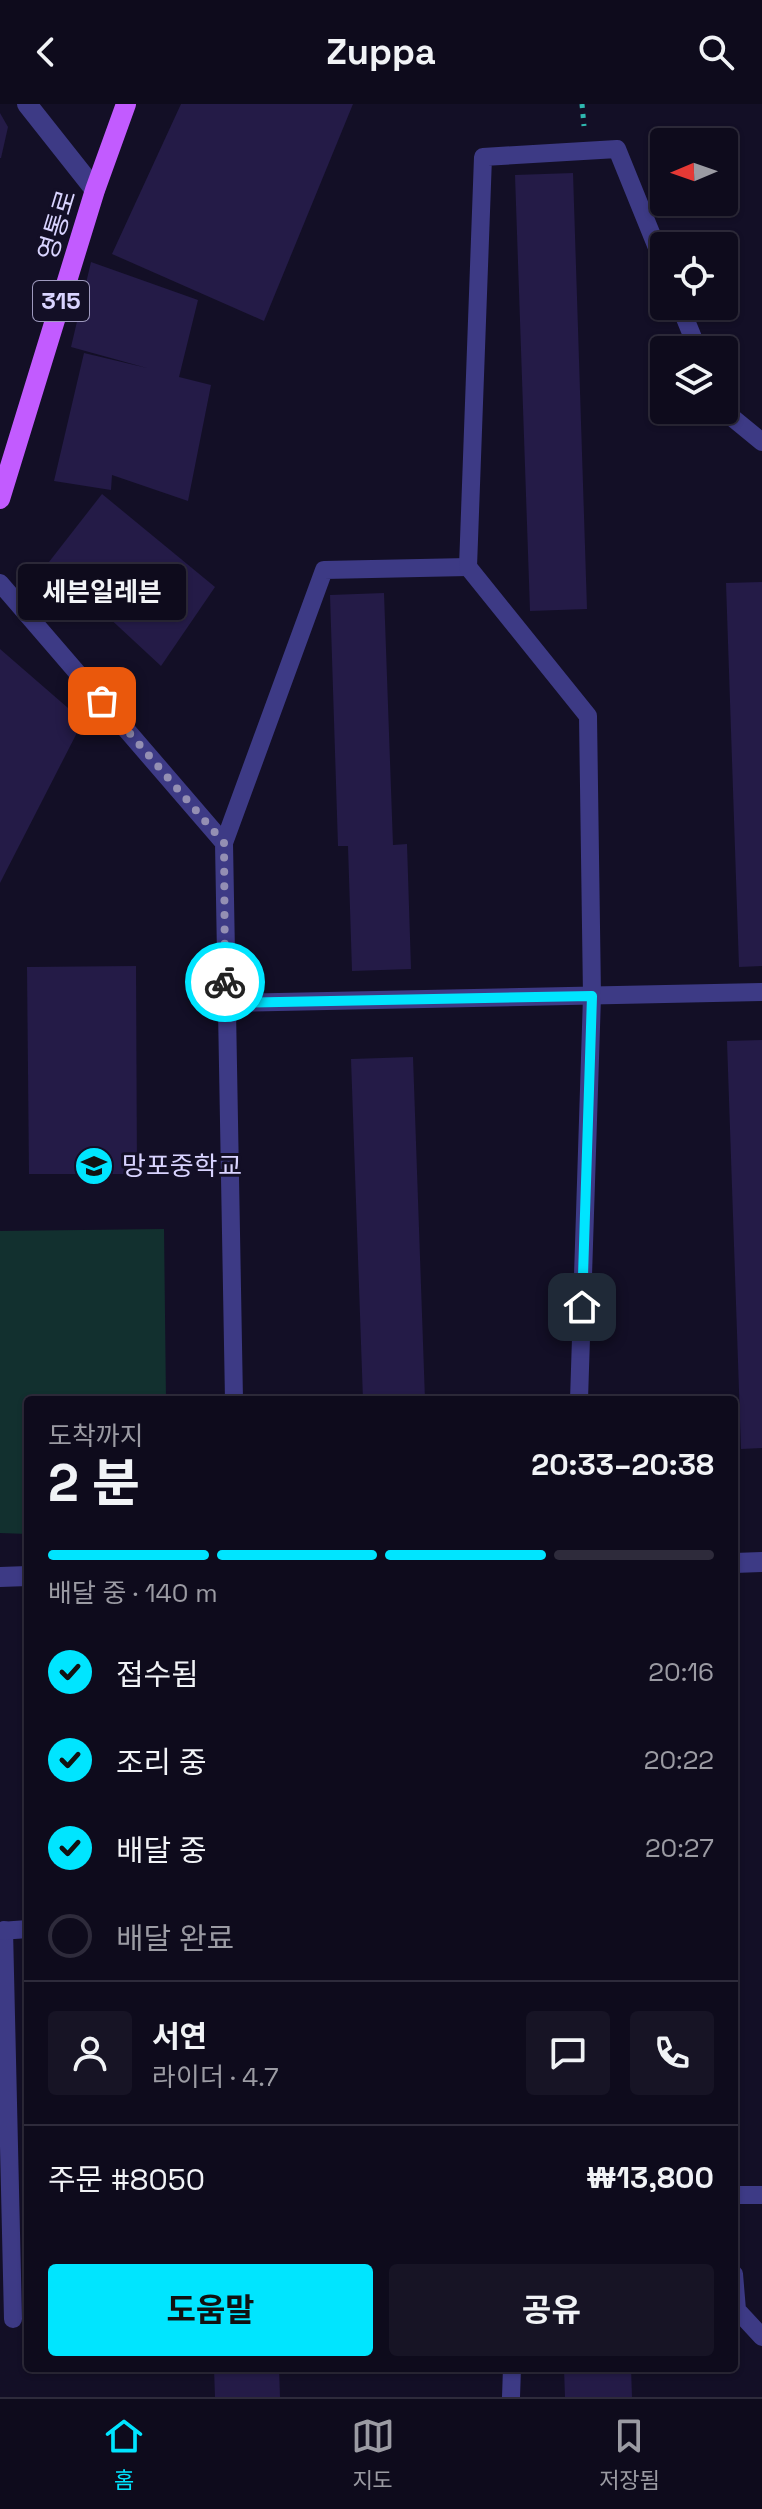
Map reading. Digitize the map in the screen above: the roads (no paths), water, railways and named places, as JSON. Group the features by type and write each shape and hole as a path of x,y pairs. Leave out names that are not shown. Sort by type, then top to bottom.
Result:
{"main road":[{"name":"영통로","path":"0,499 95,190 126,104"}],"street":[{"path":"27,104 95,190"},
{"path":"738,1563 762,1562"},
{"path":"0,1577 24,1576"}],"lane":[{"path":"579,1396 592,996 588,716 468,567 483,157 617,149 651,232"},
{"path":"738,422 762,442"},
{"path":"234,1396 224,843 324,570 468,567"},
{"path":"0,583 224,843"},
{"path":"226,1003 762,992"},
{"path":"13,2319 2,1930 24,1929"},
{"path":"738,2195 762,2195"},
{"path":"738,2311 762,2337"},
{"path":"511,2397 512,2372"}],"place":[{"name":"세븐일레븐","path":"102,701"},
{"name":"망포중학교","path":"94,1166"}]}
